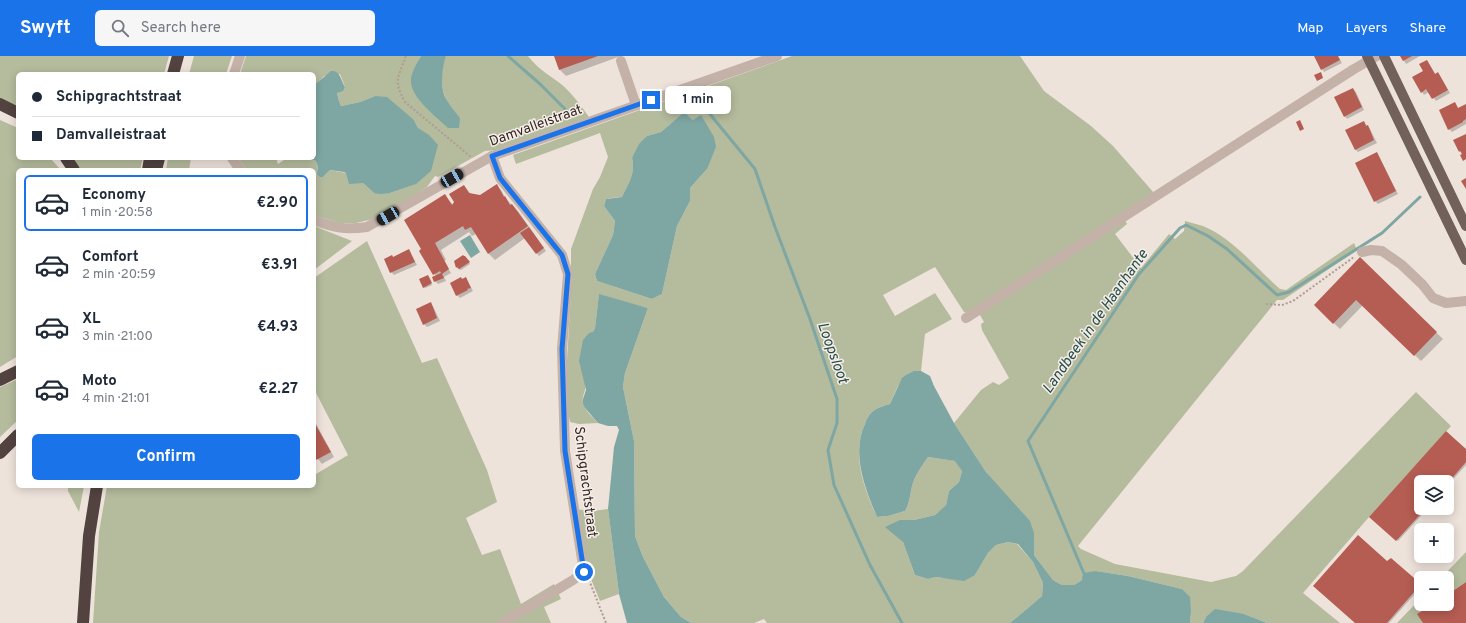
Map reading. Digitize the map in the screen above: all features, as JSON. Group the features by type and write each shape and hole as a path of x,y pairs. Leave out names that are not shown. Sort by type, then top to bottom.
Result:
{"highway":[{"path":"174,72 178,56"},
{"path":"0,104 16,112"},
{"path":"0,380 16,373"},
{"path":"0,453 16,438"},
{"path":"83,623 89,536 97,488"}],"main road":[{"path":"1384,56 1466,226"},
{"path":"1371,57 1466,260"}],"street":[{"path":"235,72 240,56"},
{"name":"Damvalleistraat","path":"316,221 341,228 352,229 367,227 492,156 777,56"},
{"path":"966,318 1371,57"},
{"path":"621,61 636,106"},
{"name":"Schipgrachtstraat","path":"492,156 500,178 562,255 568,274 562,349 565,451 584,572"},
{"path":"1362,252 1371,250 1382,251 1402,265 1422,284 1433,298 1446,303 1466,301"},
{"path":"502,623 584,572"}],"path":[{"path":"406,56 397,81 399,90 406,102 478,164"},
{"path":"1266,304 1282,305 1293,301 1362,252"},
{"path":"584,572 606,623"}],"green space":[{"path":"0,56 169,56 165,72 16,72 16,106 0,99"},
{"path":"194,56 232,56 227,72 190,72"},
{"path":"246,56 421,56 417,64 448,103 442,86 442,74 446,56 528,56 539,68 569,91 589,117 495,150 485,151 438,177 435,176 427,187 373,219 356,223 339,223 316,216 316,168 245,168 239,160 277,160 278,164 284,160 313,160 316,161 318,165 317,174 323,177 330,170 346,173 363,183 374,193 390,193 415,184 430,171 431,167 414,120 375,96 360,102 341,106 337,93 345,87 340,74 324,76 316,84 316,72 241,72"},
{"path":"792,56 1020,56 1044,91 1091,126 1113,146 1154,193 1123,216 1127,224 1115,234 1141,268 1169,234 1175,239 1184,231 1185,221 1203,226 1225,238 1280,289 1286,290 1354,243 1357,250 1283,300 1277,300 1078,546 1081,549 1115,564 1211,582 1236,576 1243,571 1416,392 1451,426 1303,593 1340,623 1267,623 1244,614 1206,617 1203,623 1190,623 1191,612 1182,589 1128,576 1096,571 1074,585 1062,585 1053,580 1034,555 1034,533 986,472 954,423 981,390 993,382 999,385 1009,378 982,330 981,324 984,322 980,315 964,312 935,267 883,295 895,316 935,293 952,319 925,334 921,371 908,374 898,387 890,404 875,410 867,418 861,435 859,447 859,459 864,483 877,517 888,516 905,511 909,502 915,478 928,457 956,461 962,471 959,482 949,491 946,505 935,515 914,520 900,520 903,542 915,575 928,579 936,577 943,578 975,575 988,553 996,545 1008,542 1017,544 1033,562 1043,583 1042,596 1010,623 767,623 764,619 754,623 691,623 681,617 664,597 643,557 635,536 634,441 623,387 625,373 648,308 599,295 583,397 585,408 598,423 579,424 570,422 566,378 571,292 571,249 593,189 600,177 608,157 600,133 516,164 513,155","holes":["684,112 693,120 707,169 690,188 690,201 677,226 662,294 652,299 597,281 595,274 613,235 615,221 604,206 606,199 622,197 632,174 632,158 647,136 661,132"]},
{"path":"0,120 16,127 16,160 52,160 59,168 16,168 16,357 0,367"},
{"path":"74,160 142,160 140,168 78,168"},
{"path":"168,160 191,160 189,168 166,168"},
{"path":"316,227 352,241 316,268"},
{"path":"367,241 422,363 437,358 487,470 497,502 466,518 482,555 500,549 521,604 554,584 561,599 544,607 551,623 93,623 99,532 107,488 316,488 316,474 348,455 316,393 316,277"},
{"path":"16,380 16,422 0,437 0,387"},
{"path":"68,488 84,488 79,512 68,491"},
{"path":"574,509 593,511 608,509 619,594 600,601 591,579"},
{"path":"1466,552 1466,582 1454,590 1454,571 1448,571"},
{"path":"1414,605 1414,611 1422,611 1418,614 1423,623 1397,623"}],"water":[{"path":"421,56 446,56 443,66 442,87 445,97 460,118 459,128 448,128 419,100 414,93 411,79"},
{"path":"331,71 337,72 345,87 343,91 337,93 341,106 360,102 375,96 387,97 414,120 418,128 429,135 438,145 431,171 416,184 390,193 380,194 374,193 363,183 349,184 346,173 344,172 330,170 323,177 320,177 317,174 318,166 316,161 313,160 316,160 317,83"},
{"path":"684,112 693,120 701,115 714,137 716,147 707,169 690,188 690,201 677,226 662,294 652,299 597,281 595,274 613,235 615,221 604,206 606,199 622,197 631,178 633,169 632,158 639,144 647,136 661,132"},
{"path":"470,235 480,252 471,258 460,241"},
{"path":"599,294 648,308 625,373 623,387 634,441 635,536 643,557 664,597 681,617 691,623 627,623 619,594 608,509 614,447 619,430 617,426 608,426 598,423 585,408 583,399 586,390 579,361 583,340 589,333 593,332 595,328"},
{"path":"914,371 921,371 930,376 954,423 986,472 1030,521 1034,533 1034,555 1053,580 1062,585 1074,585 1082,580 1083,573 1096,571 1128,576 1182,589 1190,597 1190,623 1010,623 1042,596 1043,583 1033,562 1018,544 1008,542 996,545 988,553 975,575 964,581 936,577 928,579 915,575 903,542 885,527 900,520 914,520 935,515 946,505 949,491 959,482 962,471 955,461 928,457 915,478 909,502 905,511 888,516 877,517 864,483 859,459 861,435 869,415 877,408 890,404 902,378"},
{"path":"1215,609 1244,614 1267,623 1203,623 1206,617"}],"building":[{"path":"554,56 598,56 559,70"},
{"path":"1314,56 1338,56 1340,60 1321,70"},
{"path":"1400,56 1412,56 1403,61"},
{"path":"1427,60 1435,74 1438,72 1448,90 1432,99 1426,89 1421,93 1412,77 1423,71 1419,64"},
{"path":"1321,72 1323,78 1317,81 1314,75"},
{"path":"1353,88 1362,107 1344,117 1334,97"},
{"path":"1455,102 1458,108 1466,104 1466,119 1448,130 1439,110"},
{"path":"1300,120 1304,129 1300,131 1296,122"},
{"path":"1364,121 1366,126 1368,125 1374,140 1355,150 1345,130"},
{"path":"1466,134 1466,159 1463,161 1460,155 1462,154 1460,151 1459,152 1453,140"},
{"path":"1377,152 1396,191 1374,202 1355,163"},
{"path":"1466,178 1466,189 1461,181"},
{"path":"497,184 504,197 505,196 510,205 512,204 528,226 488,254 471,227 465,230 463,226 435,243 449,269 442,274 444,278 434,282 432,277 441,273 440,271 433,275 419,251 421,249 404,220 445,194 452,205 454,202 449,194 464,185 469,193 480,195"},
{"path":"529,227 544,248 536,254 520,233"},
{"path":"409,249 415,262 390,273 384,259 392,255 393,257"},
{"path":"463,255 470,262 459,269 457,267 456,268 454,261"},
{"path":"1360,257 1437,332 1414,356 1356,300 1333,324 1314,305"},
{"path":"428,275 432,283 423,288 419,279"},
{"path":"461,277 462,279 466,277 471,288 456,296 450,283"},
{"path":"431,302 437,318 423,325 416,309"},
{"path":"316,426 331,452 316,460"},
{"path":"1446,431 1466,449 1466,462 1454,476 1414,475 1414,515 1420,515 1396,541 1369,517"},
{"path":"1358,535 1387,561 1391,558 1414,578 1414,592 1387,623 1355,623 1313,586"},
{"path":"1466,582 1466,623 1423,623 1417,614 1422,611 1454,611 1454,590"}],"waterway":[{"name":"Loopsloot","path":"508,56 540,84 568,112"},
{"name":"Loopsloot","path":"700,102 755,169 810,319 837,399 837,423 828,450 834,485 870,565 902,623"},
{"name":"Landbeek in de Haanhante","path":"1085,576 1028,441 1139,274 1180,228 1186,225 1208,236 1227,249 1277,295 1289,292 1382,233 1420,197"}],"route":[{"path":"584,572 570,491 565,451 562,349 568,284 566,264 562,255 500,178 492,156 651,100"}]}
